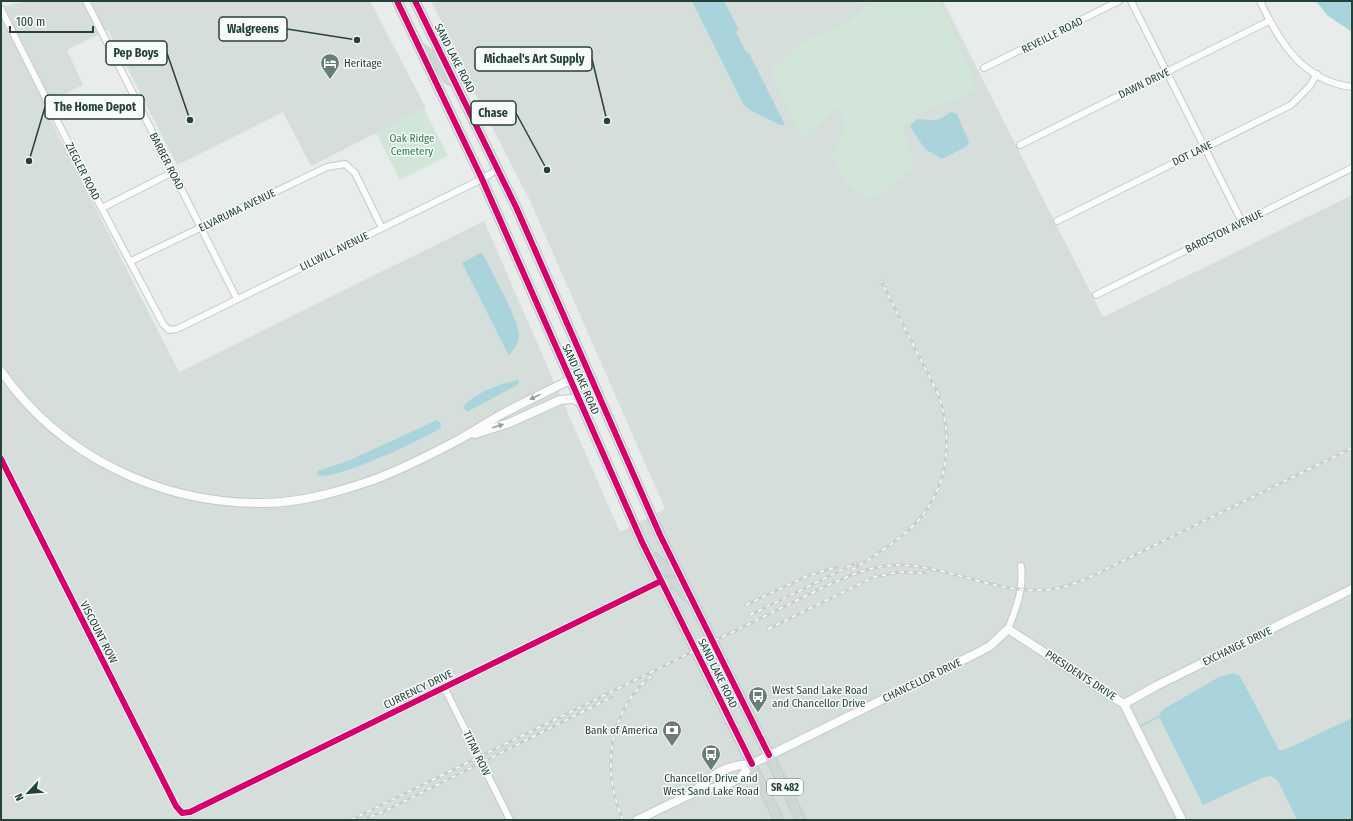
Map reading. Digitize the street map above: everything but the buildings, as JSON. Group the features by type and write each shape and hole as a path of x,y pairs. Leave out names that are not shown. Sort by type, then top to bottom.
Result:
{"main road":[{"name":"SAND LAKE ROAD","path":"398,1 482,179 642,542 779,820"},
{"name":"SAND LAKE ROAD","path":"415,1 498,169 678,572 801,820"},
{"path":"420,47 434,58 471,112"},
{"path":"557,350 578,373 590,377"},
{"path":"570,380 579,382 592,393 608,418"},
{"path":"642,542 660,565 667,570 678,572"},
{"path":"661,581 670,580 674,582 698,612"}],"street":[{"name":"BARBER ROAD","path":"86,1 202,228 236,299"},
{"name":"REVEILLE ROAD","path":"984,68 1119,1"},
{"path":"1131,1 1242,222"},
{"path":"1260,1 1279,39 1291,54 1304,66 1317,74 1333,82 1352,87"},
{"name":"ZIEGLER ROAD","path":"1,9 102,208 163,324 169,330"},
{"name":"DAWN DRIVE","path":"1020,145 1269,21"},
{"name":"DOT LANE","path":"1057,221 1291,105 1310,88 1317,74"},
{"name":"ELVARUMA AVENUE","path":"131,261 327,167 344,164 355,173 382,228"},
{"name":"BARDSTON AVENUE","path":"1096,295 1352,168"},
{"name":"LILLWILL AVENUE","path":"169,330 177,329 482,179 498,169"},
{"path":"102,208 173,172"},
{"path":"1,371 37,415 67,439 98,460 158,488 220,500 264,503 294,500 348,488 374,479 461,439 509,423 560,400 573,399 581,403"},
{"path":"461,439 503,413 570,380"},
{"name":"VISCOUNT ROW","path":"1,459 176,806 182,813"},
{"name":"CHANCELLOR DRIVE","path":"638,820 693,793 728,784 740,778 752,764 769,755 990,646 1008,629 1015,613 1021,589 1021,566"},
{"name":"CURRENCY DRIVE","path":"182,813 190,812 199,808 661,581"},
{"name":"EXCHANGE DRIVE","path":"1124,704 1156,686 1352,589"},
{"name":"PRESIDENTS DRIVE","path":"1008,629 1114,696 1124,704 1182,820"},
{"name":"TITAN ROW","path":"444,687 510,820"},
{"name":"CHANCELLOR DRIVE","path":"693,793 707,780 734,764 752,764"}],"shaded area":[{"path":"28,1 370,1 426,108 311,166 283,112 177,165 108,30 67,50 83,85 43,105 179,372 484,221 620,532 665,509 531,203 452,49 454,47 431,1 943,1 1103,317 1352,195 1352,820 1,820 1,7"}],"green space":[{"path":"877,1 938,1 944,10 974,78 975,91 916,115 903,129 914,167 877,196 867,199 848,184 832,156 842,137 845,127 844,121 836,108 802,138 782,98 772,69 807,40 847,23 863,8"},
{"name":"Oak Ridge Cemetery","path":"424,109 448,156 400,180 376,133"}],"water":[{"path":"692,1 724,1 739,30 736,32 746,52 749,53 785,125 780,125 751,111 743,104"},
{"path":"1316,1 1352,1 1352,32 1328,16"},
{"path":"951,112 957,114 969,142 967,146 942,159 925,149 910,127 916,120 936,120"},
{"path":"482,252 509,305 517,326 519,337 516,346 509,356 462,263"},
{"path":"518,380 519,384 467,412 463,407 481,393 496,386"},
{"path":"437,420 440,422 441,428 398,450 341,472 317,475 318,471 350,460"},
{"path":"1234,673 1240,676 1279,750 1284,750 1352,718 1352,820 1297,820 1278,781 1271,776 1264,777 1203,805 1159,717 1162,710 1219,677"}],"waterway":[{"path":"1139,727 1160,716"}],"railway":[{"path":"852,570 896,540 910,529 923,515 933,500 940,484 946,450 944,414 939,396 881,281"},
{"path":"351,820 830,584 855,574 888,565 915,566 1022,590 1047,590 1060,588 1090,577 1352,448"},
{"path":"750,615 856,563"},
{"path":"746,605 807,576 837,567"},
{"path":"768,629 874,577 900,572 925,573"},
{"path":"623,820 616,801 612,782 611,762 613,743 617,724 625,707 651,676"},
{"path":"362,820 387,810 612,697"}],"cycle path":[{"path":"397,1 482,179 642,542 752,764"},
{"path":"415,1 516,207 660,535 769,755"},
{"path":"1,459 176,806 182,813 190,812 661,581"}],"place":[{"name":"Walgreens","path":"357,40"},
{"name":"Heritage","path":"330,80"},
{"name":"Pep Boys","path":"190,120"},
{"name":"Michael's Art Supply","path":"607,121"},
{"name":"The Home Depot","path":"29,161"},
{"name":"Chase","path":"547,170"},
{"name":"West Sand Lake Road and Chancellor Drive","path":"758,713"},
{"name":"Bank of America","path":"672,747"},
{"name":"Chancellor Drive and West Sand Lake Road","path":"711,771"}]}
